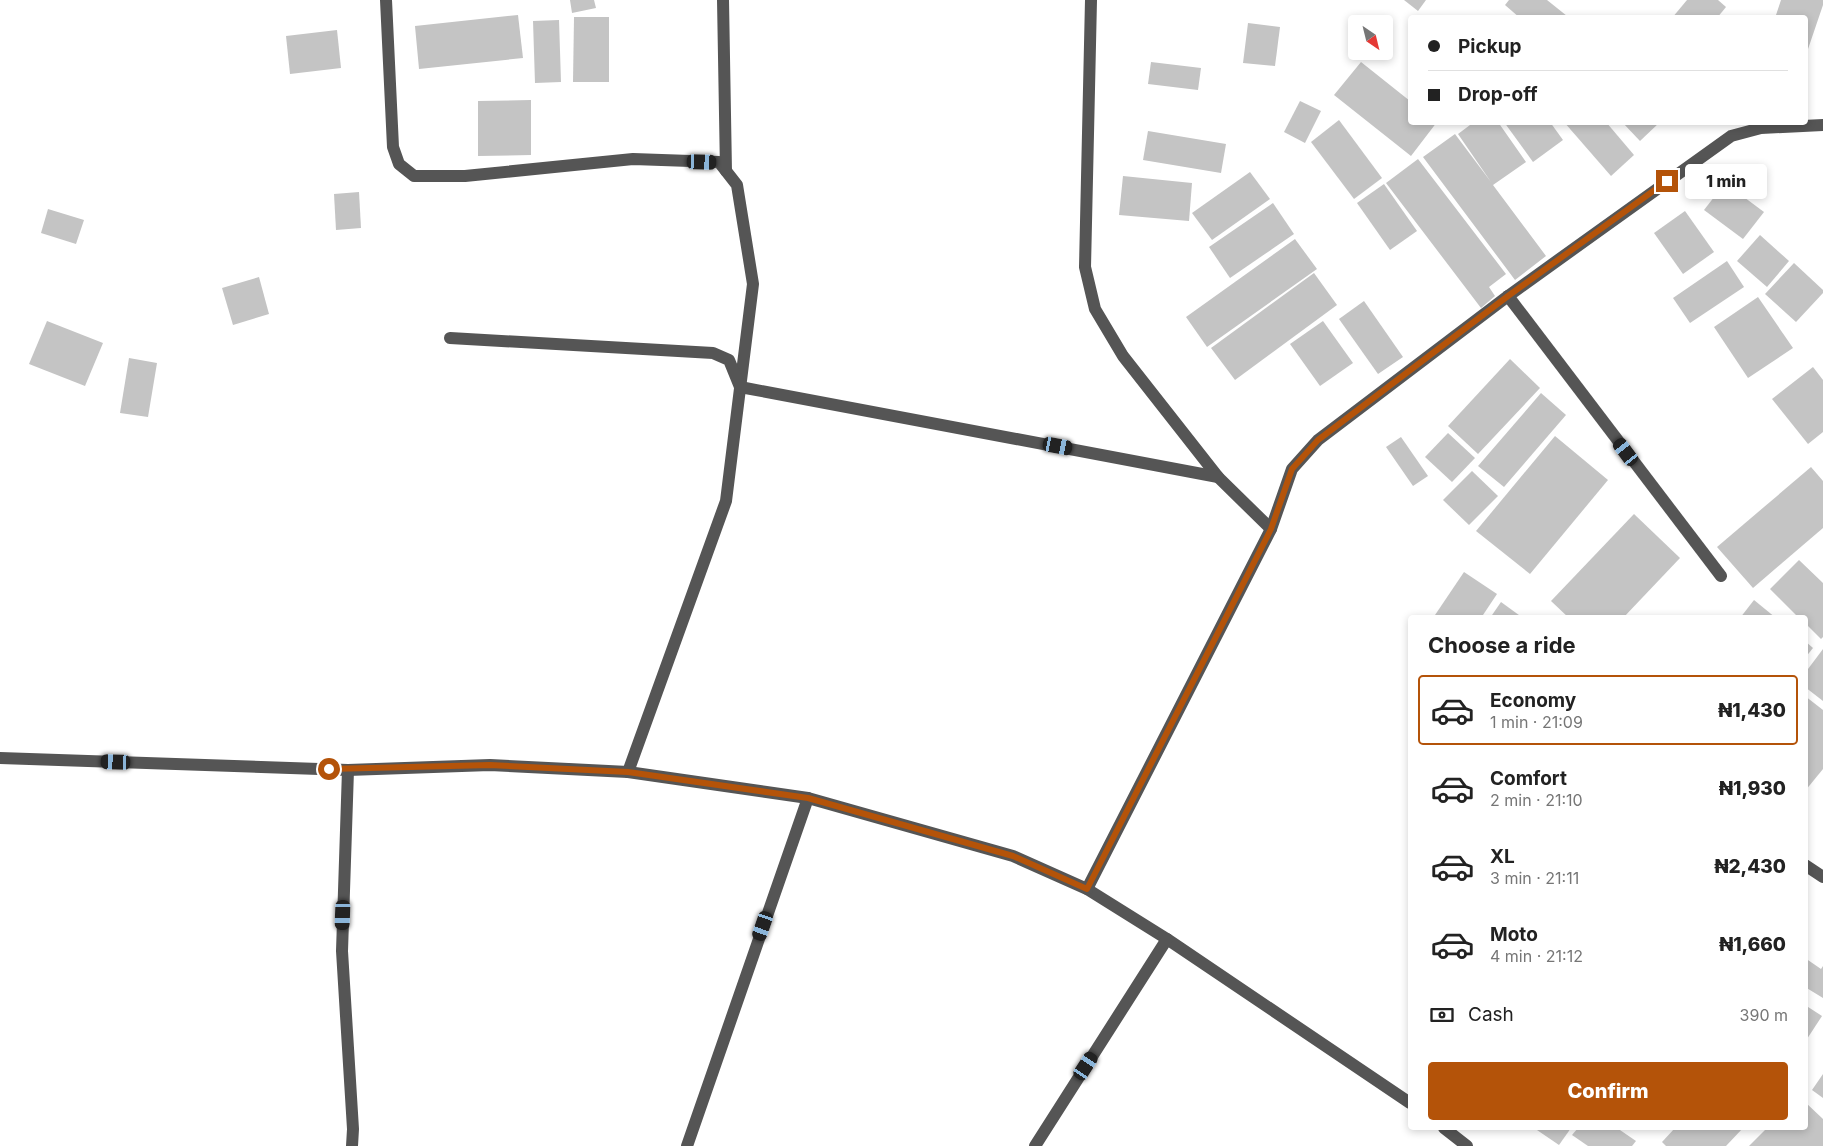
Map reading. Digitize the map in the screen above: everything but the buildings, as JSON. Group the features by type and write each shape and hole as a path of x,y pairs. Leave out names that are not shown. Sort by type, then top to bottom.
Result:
{"street":[{"path":"386,0 393,147 399,164 414,176 465,176 633,159 719,162 737,185 753,284 726,501 628,772"},
{"path":"723,0 726,171"},
{"path":"1091,0 1085,267 1095,309 1123,356 1218,477 1271,529"},
{"path":"1087,889 1271,529 1292,469 1318,440 1508,296 1730,136 1761,128 1823,125"},
{"path":"1508,296 1721,576"},
{"path":"450,338 713,353 729,360 740,387"},
{"path":"740,387 1218,477"},
{"path":"0,758 348,770 490,765 628,772 808,798 1013,856 1087,889 1167,939 1408,1103"},
{"path":"348,770 342,951 353,1129 352,1146"},
{"path":"687,1146 808,798"},
{"path":"1808,867 1823,877"},
{"path":"1035,1146 1167,939"},
{"path":"1447,1130 1467,1146"}],"route":[{"path":"329,769 490,765 628,772 808,798 1013,856 1087,889 1271,529 1292,469 1318,440 1508,296 1667,181"}]}
